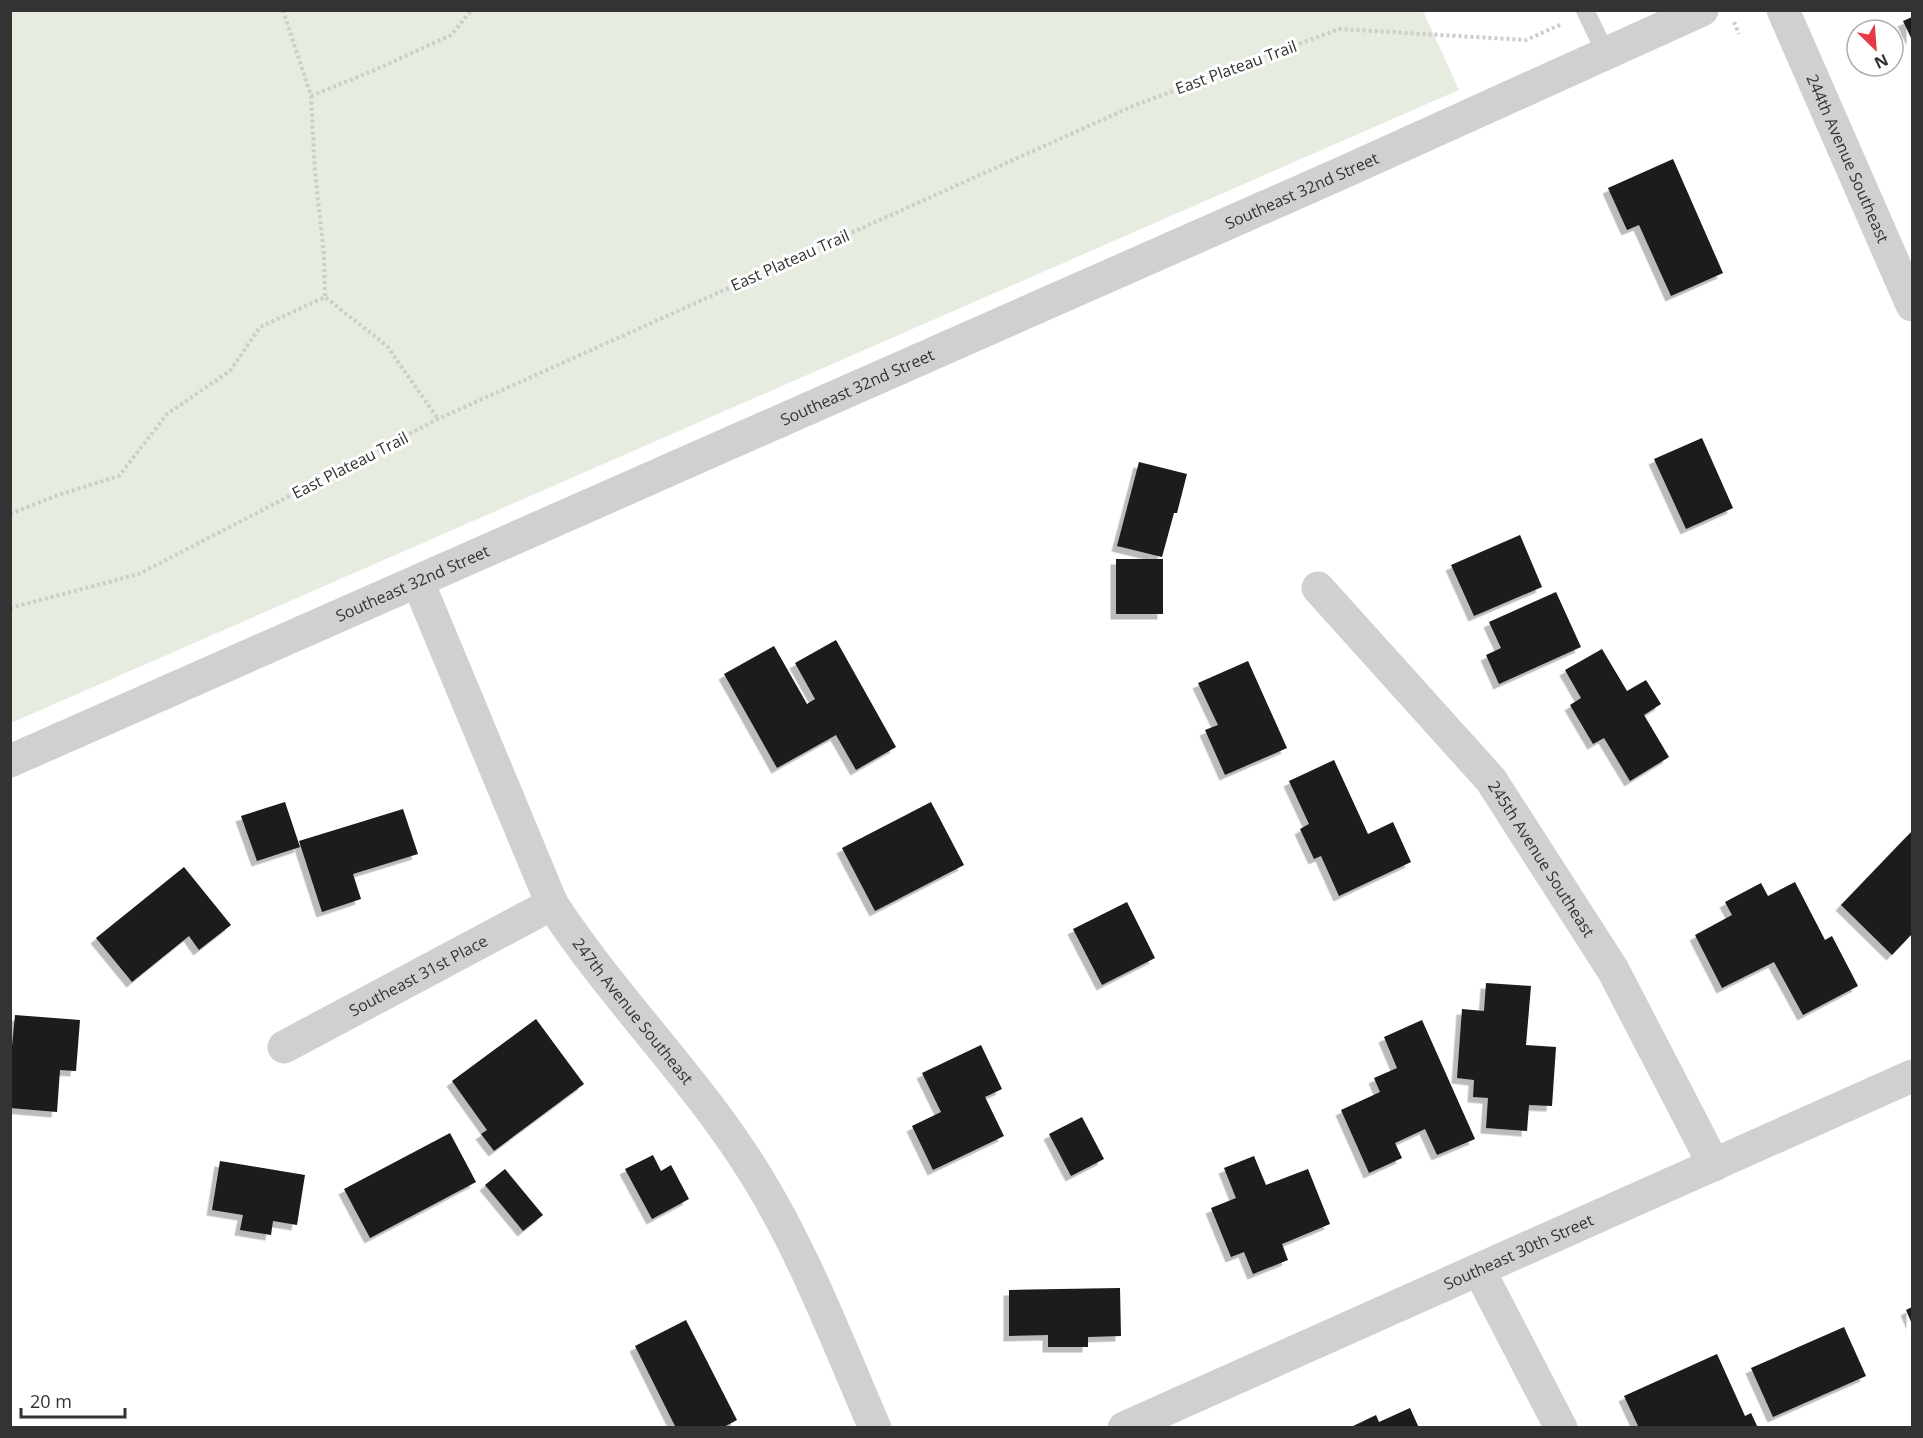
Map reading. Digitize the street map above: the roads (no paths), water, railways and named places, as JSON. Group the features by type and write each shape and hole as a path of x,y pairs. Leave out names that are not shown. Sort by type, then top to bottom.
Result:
{"street":[{"name":"Southeast 32nd Street","path":"10,761 418,582 1702,10"},
{"name":"244th Avenue Southeast","path":"1783,10 1912,305"},
{"name":"247th Avenue Southeast","path":"418,582 552,904 577,942 710,1108 757,1177 807,1270 875,1428"},
{"name":"245th Avenue Southeast","path":"1318,588 1491,780 1613,970 1714,1165"},
{"name":"Southeast 31st Place","path":"284,1047 552,904"},
{"name":"Southeast 30th Street","path":"1124,1428 1912,1076"},
{"path":"1479,1270 1561,1428"}],"lane":[{"path":"1586,12 1606,54"}]}
